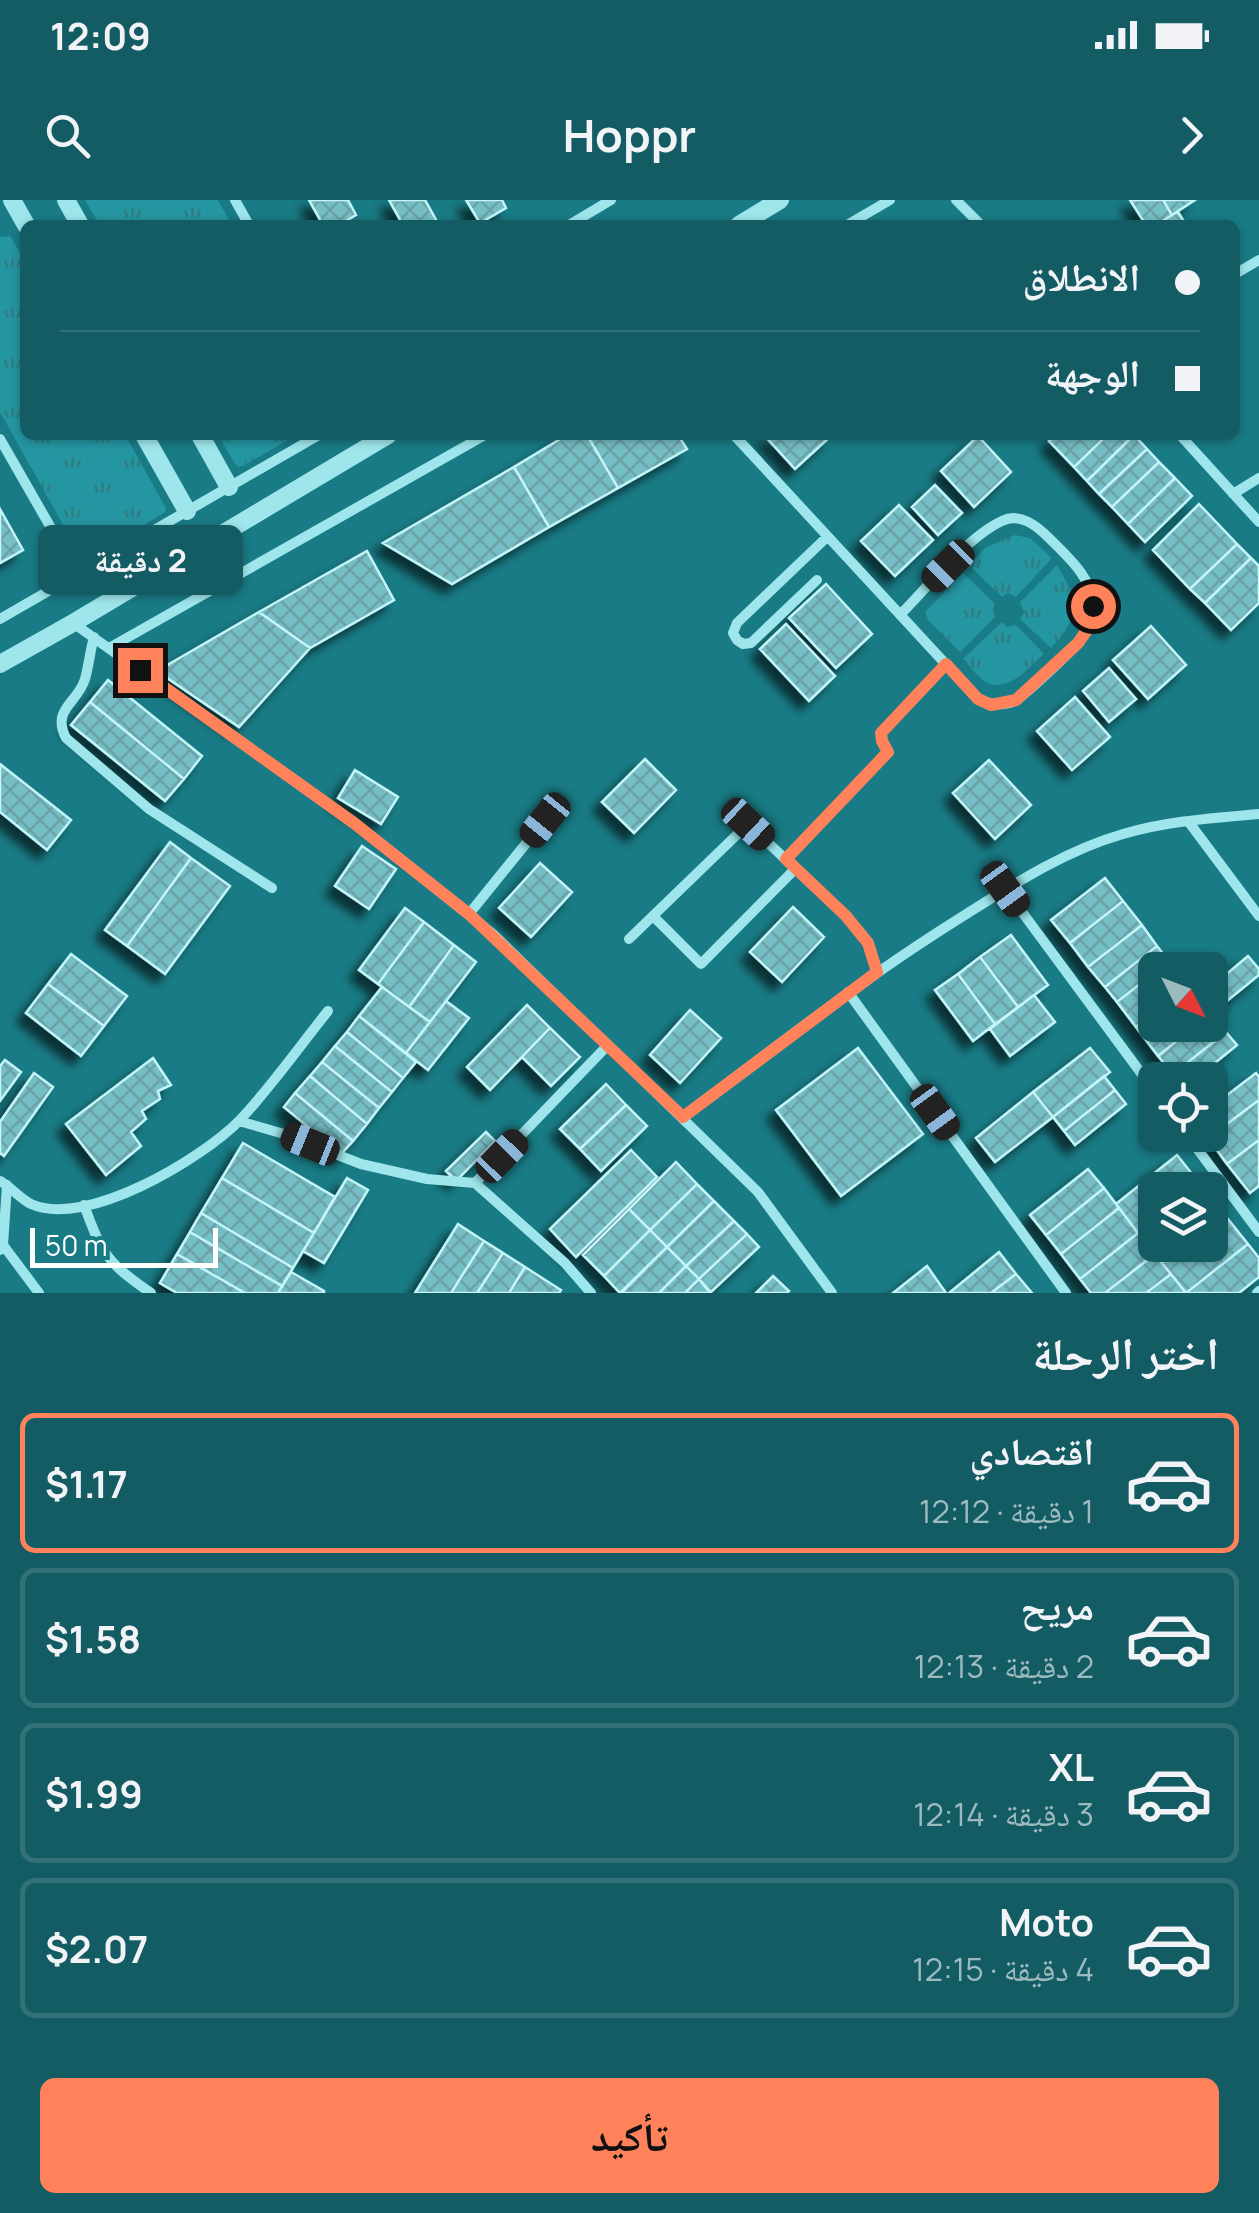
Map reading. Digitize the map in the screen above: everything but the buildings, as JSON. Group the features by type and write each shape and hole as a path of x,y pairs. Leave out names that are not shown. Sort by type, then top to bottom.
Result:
{"street":[{"path":"577,220 611,200"},
{"path":"746,220 780,200"},
{"path":"856,220 890,200"},
{"path":"956,200 976,220"},
{"path":"0,439 78,575"},
{"path":"147,440 187,511"},
{"path":"203,440 229,487"},
{"path":"0,619 309,440"},
{"path":"0,664 380,440"},
{"path":"109,648 477,440"},
{"path":"739,440 900,615 978,699 991,705 1016,700 1078,643 1087,630 1093,606 1090,588 1076,566 1034,524 1017,518 1005,519 973,541 900,615"},
{"path":"1184,440 1259,522"},
{"path":"1233,494 1259,478"},
{"path":"817,580 751,642 743,644 736,640 733,634 737,623 828,537"},
{"path":"74,623 354,823 469,914 758,1192 832,1293"},
{"path":"94,638 83,686 61,718 66,738 138,801 272,888"},
{"path":"653,916 701,964 888,752 881,733 946,664"},
{"path":"683,1117 877,972 1005,889 1064,856 1123,834 1188,821 1259,814"},
{"path":"469,914 545,820"},
{"path":"1188,821 1259,916"},
{"path":"628,939 748,824 846,916 868,943 877,972"},
{"path":"1005,889 1138,1069"},
{"path":"848,992 1066,1293"},
{"path":"3,1183 31,1204 51,1208 84,1205 152,1181 194,1158 239,1121 328,1011"},
{"path":"475,1183 607,1046"},
{"path":"239,1121 361,1164 475,1183 564,1263 591,1293"},
{"path":"1200,1152 1259,1232"},
{"path":"3,1183 2,1247 38,1293"},
{"path":"84,1205 103,1252 119,1272 151,1293"}],"green space":[{"path":"85,200 218,200 229,220 97,220"},
{"path":"10,236 20,253 20,440 128,440 166,508 95,555 84,554 75,546 0,412 0,237"},
{"path":"221,440 288,440 245,465 235,464"},
{"path":"1015,535 1030,538 1052,558 1016,597 1008,593 1002,597 969,565 985,548"},
{"path":"1057,565 1070,588 1075,611 1051,648 1020,619 1024,612 1020,602"},
{"path":"963,573 995,604 995,617 960,652 928,620 925,612"},
{"path":"1002,622 1007,627 1016,625 1044,654 1019,677 995,685 984,681 963,659"}],"route":[{"path":"140,670 354,823 469,914 683,1117 877,972 868,943 846,916 786,859 888,752 881,733 946,664 978,699 991,705 1016,700 1078,643 1087,630 1093,606"}]}
